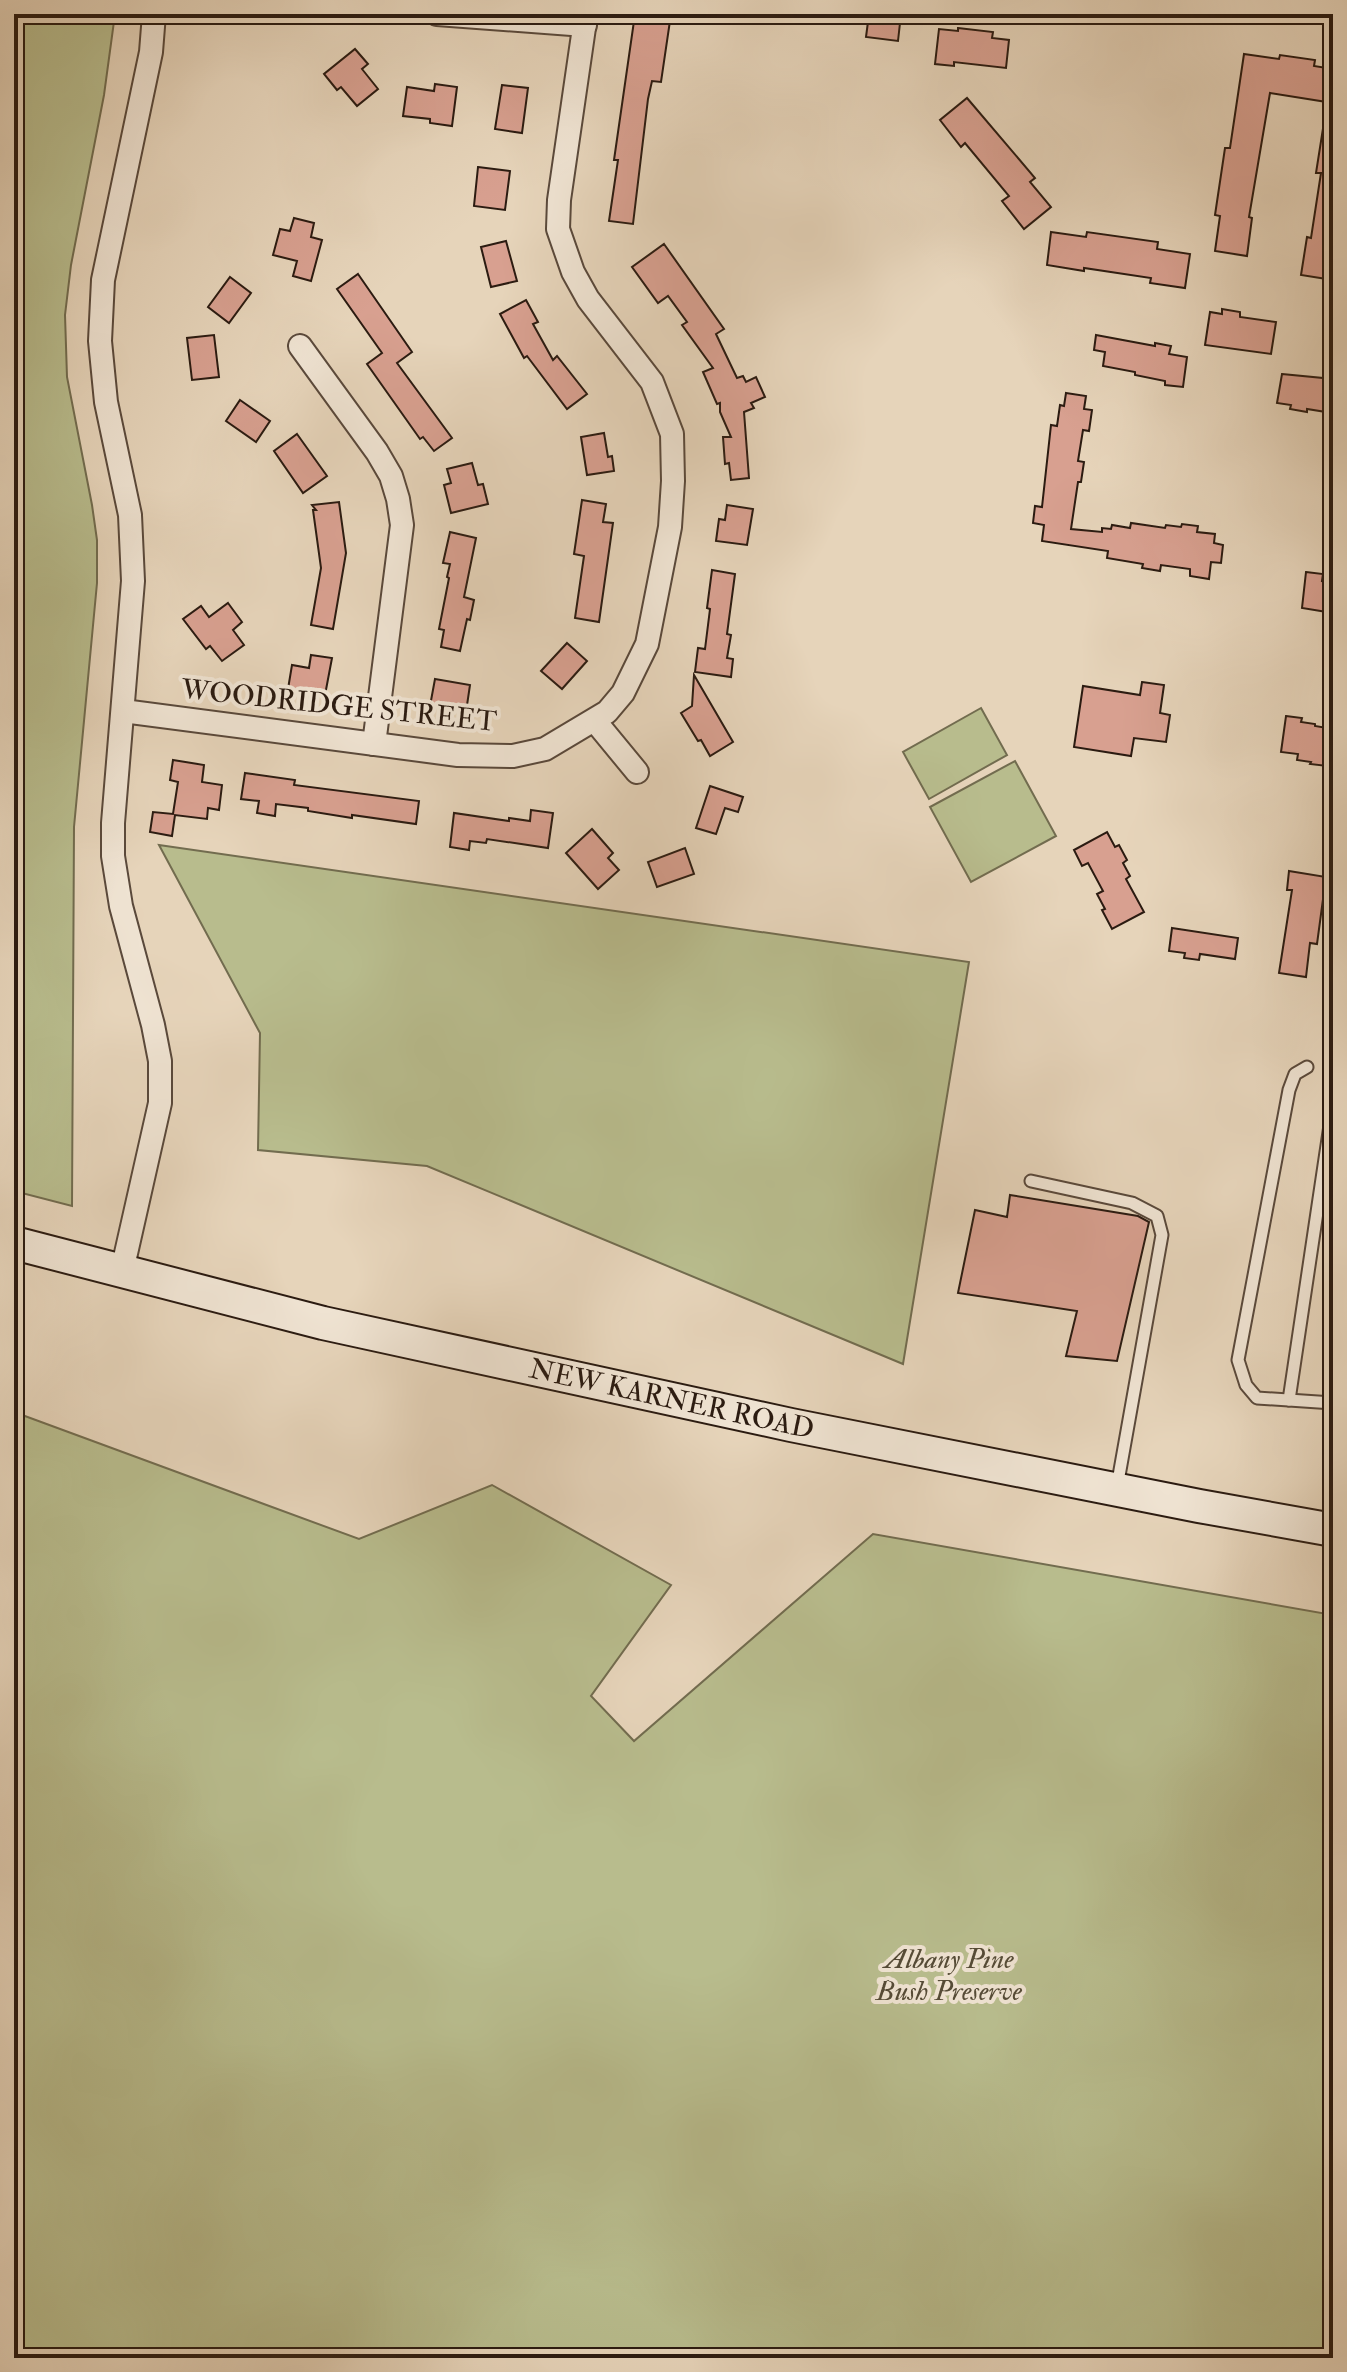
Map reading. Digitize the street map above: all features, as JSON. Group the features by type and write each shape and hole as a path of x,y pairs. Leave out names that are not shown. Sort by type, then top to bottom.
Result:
{"main road":[{"name":"NEW KARNER ROAD","path":"14,1243 323,1323 791,1425 1333,1530"}],"street":[{"path":"122,1271 160,1103 160,1061 121,906 113,856 133,581 130,515 106,402 100,341 103,280 151,52 154,14"},
{"path":"437,14 585,20"},
{"name":"WOODRIDGE STREET","path":"123,711 458,755 513,756 545,749 595,721 623,693 647,644 670,527 672,434 652,382 588,299 573,272 558,229 559,200 585,20"},
{"path":"300,346 377,452 391,476 398,499 402,525 374,744"},
{"path":"595,721 637,772"}],"lane":[{"path":"1307,1067 1295,1074 1289,1090 1238,1360 1246,1385 1257,1398 1333,1403"},
{"path":"1289,1400 1333,1105"},
{"path":"1031,1181 1132,1203 1157,1216 1162,1235 1117,1490"}],"green space":[{"path":"14,14 115,14 104,95 71,265 65,315 67,377 97,540 97,583 74,827 72,1206 14,1191"},
{"path":"981,708 1007,755 929,799 903,752"},
{"path":"1015,761 1056,836 971,882 930,807"},
{"path":"159,845 969,962 903,1364 427,1166 258,1150 260,1033"},
{"name":"Albany Pine Bush Preserve","path":"14,1412 359,1539 492,1485 671,1585 591,1696 634,1741 873,1534 1333,1615 1333,2358 14,2358"}],"building":[{"path":"635,14 671,14 661,82 652,81 648,99 633,224 609,221 618,160 614,160"},
{"path":"869,14 901,14 898,41 866,37"},
{"path":"958,28 993,32 992,38 1009,40 1006,68 954,62 954,66 935,64 939,29 958,31"},
{"path":"355,49 368,64 362,69 378,89 357,106 341,87 337,90 324,74"},
{"path":"1244,54 1315,60 1314,66 1333,69 1333,103 1270,93 1249,217 1252,218 1247,256 1215,251 1220,216 1215,215 1225,148 1230,148"},
{"path":"435,84 457,87 452,126 430,123 430,119 403,116 407,87 434,91"},
{"path":"502,85 528,88 522,133 495,129"},
{"path":"967,98 1035,178 1030,182 1051,207 1024,229 1002,201 1009,196 965,143 961,147 940,120"},
{"path":"1324,122 1333,123 1333,280 1301,275 1307,237 1311,238 1321,173 1316,173"},
{"path":"478,167 510,171 505,210 474,206"},
{"path":"294,218 314,223 311,237 322,240 311,281 293,276 297,261 273,255 280,229 290,231"},
{"path":"1051,232 1086,237 1087,232 1158,242 1157,249 1190,254 1185,288 1150,283 1151,278 1047,265"},
{"path":"506,241 517,281 491,287 481,247"},
{"path":"664,244 724,329 716,334 737,378 743,376 746,382 756,377 765,397 751,403 754,408 744,412 749,478 731,480 729,463 725,464 723,437 731,437 720,412 720,403 717,404 703,372 713,368 682,325 687,322 668,296 658,303 632,267"},
{"path":"358,274 412,352 397,363 452,438 434,451 423,437 420,439 367,364 382,353 337,289"},
{"path":"230,277 251,293 229,323 208,307"},
{"path":"526,300 538,322 533,324 553,360 557,356 587,394 567,409 527,356 524,358 500,314"},
{"path":"1222,309 1240,312 1240,317 1276,322 1271,354 1205,345 1210,312 1222,314"},
{"path":"214,335 219,377 192,380 187,338"},
{"path":"1096,335 1171,346 1169,354 1187,357 1183,387 1165,385 1165,381 1103,366 1105,352 1094,350"},
{"path":"1282,374 1333,379 1333,408 1326,407 1326,412 1307,409 1307,412 1277,403"},
{"path":"1066,393 1086,396 1084,409 1092,410 1089,431 1083,430 1078,461 1084,462 1071,529 1102,532 1102,528 1111,529 1112,525 1130,528 1131,523 1165,528 1166,525 1181,527 1182,524 1198,526 1197,532 1215,534 1214,543 1223,545 1221,563 1211,562 1209,579 1190,576 1190,569 1161,565 1160,571 1142,568 1143,564 1107,558 1108,551 1042,541 1044,525 1033,523 1035,506 1042,507 1051,425 1057,426 1060,405 1064,406"},
{"path":"240,400 270,421 256,442 226,421"},
{"path":"604,433 614,471 587,475 581,437"},
{"path":"297,434 327,476 303,493 274,451"},
{"path":"472,463 478,485 483,484 488,504 451,513 444,485 451,483 447,469"},
{"path":"582,500 606,504 603,522 613,523 599,622 575,618 584,556 574,554"},
{"path":"339,502 346,553 333,629 311,625 321,568 313,510 316,510 312,505"},
{"path":"727,505 753,509 747,545 716,541 719,519 725,520"},
{"path":"450,532 476,538 464,597 474,600 460,651 441,647 444,630 439,629 449,578 450,564 443,563"},
{"path":"712,570 735,574 727,634 731,635 727,658 733,659 731,677 695,672 698,648 705,649"},
{"path":"1306,572 1323,574 1322,581 1333,582 1333,613 1302,608"},
{"path":"228,603 242,622 233,630 244,645 222,661 210,646 206,649 183,619 201,606 209,617"},
{"path":"567,643 587,661 562,689 541,671"},
{"path":"311,655 332,658 325,695 288,689 292,665 309,668"},
{"path":"694,675 733,742 710,756 681,713 692,706"},
{"path":"435,679 470,685 466,712 430,706"},
{"path":"1142,682 1164,685 1160,713 1170,715 1166,742 1134,738 1131,756 1074,747 1083,686 1140,695"},
{"path":"1286,716 1333,729 1333,763 1328,762 1327,766 1310,764 1297,760 1298,754 1281,752"},
{"path":"173,760 204,765 202,782 222,785 219,810 208,808 207,819 175,815 172,836 150,832 153,812 173,814 178,782 170,780"},
{"path":"245,773 295,780 294,785 419,801 416,824 352,815 352,818 276,804 275,816 257,813 259,801 241,799"},
{"path":"710,786 743,797 738,812 725,808 716,834 696,828"},
{"path":"531,810 553,813 548,848 487,839 486,843 470,841 469,850 450,847 454,813 530,821"},
{"path":"592,829 613,853 608,858 619,870 598,889 566,853"},
{"path":"1107,832 1127,860 1123,863 1130,876 1126,879 1144,912 1112,929 1097,894 1103,891 1088,863 1082,866 1074,850"},
{"path":"685,848 694,874 657,887 648,862"},
{"path":"1289,871 1326,877 1317,944 1310,943 1306,977 1279,973 1292,890 1287,890"},
{"path":"1172,928 1238,938 1235,959 1200,954 1199,960 1184,958 1185,953 1169,951"},
{"path":"1010,1195 1138,1216 1149,1222 1117,1361 1066,1356 1077,1311 958,1293 975,1210 1007,1217"}]}
